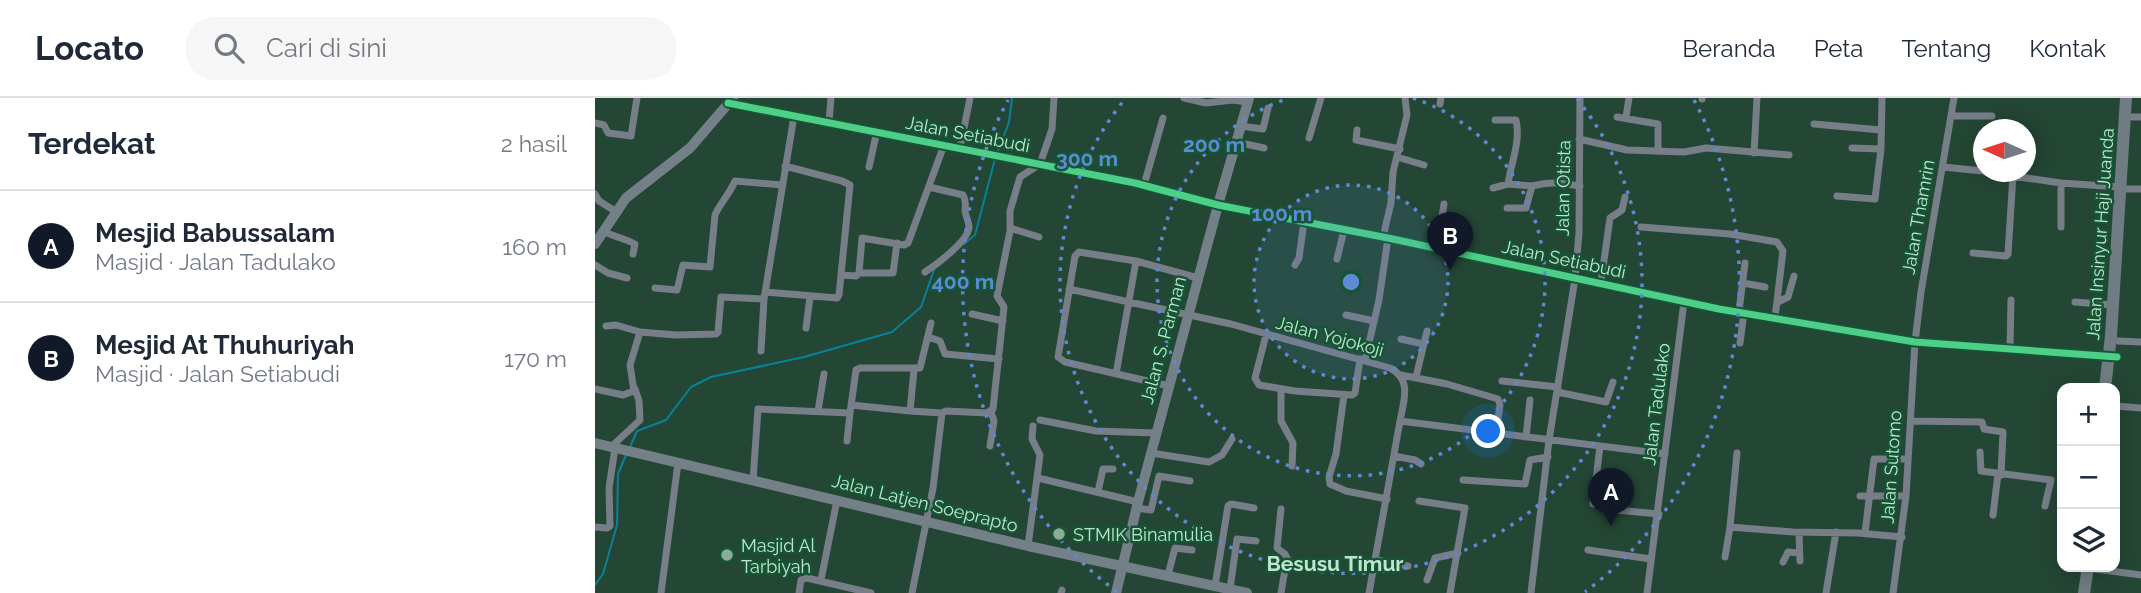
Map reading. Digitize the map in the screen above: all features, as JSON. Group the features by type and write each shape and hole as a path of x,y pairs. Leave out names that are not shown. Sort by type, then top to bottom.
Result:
{"main road":[{"name":"Jalan Insinyur Haji Juanda","path":"2113,357 2118,341 2126,98"},
{"name":"Jalan Insinyur Haji Juanda","path":"2113,357 2113,304 2123,188 2136,117 2133,98"},
{"path":"2106,383 2113,357"},
{"path":"2113,357 2113,383"},
{"path":"2077,593 2084,572"},
{"path":"2084,593 2086,572"}],"street":[{"path":"595,123 604,125 608,133 632,136 637,98"},
{"path":"829,122 831,98"},
{"path":"960,148 970,98"},
{"path":"990,446 994,421 991,412 1004,306 997,296 1010,228 1010,211 1021,175 1040,164 1052,129 1054,98"},
{"path":"1184,98 1207,101 1248,100"},
{"path":"1309,138 1321,98"},
{"path":"1266,335 1255,378 1259,385 1344,395 1355,393 1374,321 1391,203 1390,184 1408,111 1405,98"},
{"name":"Jalan Otista","path":"1531,593 1549,440 1575,279 1579,233 1580,98"},
{"path":"1629,98 1622,117 1658,124 1658,151"},
{"path":"1754,153 1757,98"},
{"path":"1837,196 1875,199 1881,149 1882,98"},
{"name":"Jalan Thamrin","path":"1915,342 1925,266 1954,98"},
{"name":"Jalan S. Parman","path":"1116,593 1217,205 1248,100"},
{"path":"595,244 615,211 631,193 690,148 730,101"},
{"name":"Jalan Setiabudi","path":"730,101 1144,186 1217,205 1272,210 1304,222 1575,279 1601,282 1684,302 1915,342 2113,357"},
{"path":"1241,126 1263,128 1268,108"},
{"path":"761,351 765,295 794,116"},
{"path":"1951,116 1992,116"},
{"path":"1144,186 1163,118"},
{"path":"1495,120 1516,120 1517,124 1517,145 1508,184"},
{"path":"1814,124 1881,130"},
{"path":"1357,130 1356,141 1398,153 1424,165"},
{"path":"869,167 877,131"},
{"path":"1579,139 1627,150 1706,149 1789,155"},
{"path":"1236,142 1263,148"},
{"path":"859,273 862,237 905,245 909,242 944,145"},
{"path":"1852,148 1881,149"},
{"path":"606,326 616,325 640,332 676,335 716,334 721,297 765,295 838,298 849,184 785,166"},
{"path":"1943,167 1973,170"},
{"path":"2036,178 2061,183 2141,189"},
{"path":"655,288 677,290 683,265 710,267 716,211 730,193 735,181 782,185"},
{"path":"1493,188 1508,184 1532,186 1551,181 1580,186"},
{"path":"1973,253 2005,257 2008,254 2015,182"},
{"path":"2061,183 2061,227"},
{"path":"1507,208 1526,208 1532,186"},
{"path":"925,272 946,257 969,227 964,195 929,187"},
{"path":"595,194 599,201 615,211"},
{"path":"1601,282 1610,218 1622,210 1625,197"},
{"path":"1437,249 1444,204"},
{"path":"1295,265 1299,258 1304,222"},
{"path":"1641,227 1730,234 1777,242 1783,251 1775,318"},
{"path":"1010,228 1039,237"},
{"path":"1337,259 1344,230"},
{"path":"603,231 635,244 633,254"},
{"path":"841,275 893,273 897,243"},
{"path":"1169,386 1059,360 1075,256 1079,252 1136,261 1198,278"},
{"path":"1116,374 1136,261"},
{"path":"1740,343 1745,263"},
{"path":"595,265 608,273 627,278"},
{"path":"1778,302 1787,298 1794,276"},
{"path":"1743,283 1765,286"},
{"name":"Jalan Yojokoji","path":"1069,289 1189,314 1363,360 1390,368 1401,375 1405,386 1400,421 1369,593"},
{"path":"806,328 810,297"},
{"path":"2010,349 2011,300"},
{"name":"Jalan Tadulako","path":"1647,593 1684,302"},
{"path":"2075,302 2113,304"},
{"path":"972,314 1003,321"},
{"path":"1346,315 1374,321"},
{"path":"848,441 857,369 914,370 921,367 931,323"},
{"path":"1416,377 1427,331"},
{"path":"595,527 610,526 609,488 614,448 640,420 638,397 630,367 640,332"},
{"path":"928,337 940,341 945,354 999,359"},
{"path":"1401,339 1423,344"},
{"path":"2118,341 2141,342"},
{"name":"Jalan Sutomo","path":"1893,593 1906,496 1915,342"},
{"path":"911,411 914,370"},
{"path":"818,411 824,374"},
{"path":"1401,375 1499,399 1496,433"},
{"path":"1503,381 1557,389 1606,402 1613,382"},
{"path":"595,389 625,395 633,393 635,389"},
{"path":"1281,389 1281,421 1293,443 1292,466"},
{"path":"1344,395 1330,484 1346,491 1387,499"},
{"path":"1526,437 1530,400"},
{"path":"2120,406 2141,408"},
{"path":"753,480 757,410 991,412"},
{"path":"912,593 932,496 942,413"},
{"path":"1040,420 1096,431 1157,433"},
{"path":"1400,421 1665,454"},
{"path":"1911,422 1982,422 1985,429 2003,432 1993,515"},
{"path":"1028,546 1040,455 1031,439 1033,426"},
{"path":"1151,453 1209,462 1222,455 1232,439"},
{"name":"Jalan Latjen Soeprapto","path":"595,443 1028,546 1247,593"},
{"path":"1593,504 1600,446"},
{"path":"1980,452 1981,471 2051,480 2045,506"},
{"path":"1725,557 1737,453"},
{"path":"1394,456 1415,460 1421,464"},
{"path":"1464,480 1525,484 1529,462 1548,457"},
{"path":"1865,533 1864,496 1875,458 1909,459"},
{"path":"661,593 678,463"},
{"path":"1098,492 1103,469 1113,469"},
{"path":"1145,474 1190,481"},
{"path":"1038,478 1098,492 1151,510 1159,476"},
{"path":"1864,496 1906,496"},
{"path":"821,580 837,500"},
{"path":"1419,501 1465,508 1450,593"},
{"path":"1215,586 1227,506 1231,504 1254,508"},
{"path":"1281,509 1277,548 1287,558 1281,593"},
{"path":"1616,510 1659,514"},
{"path":"1730,527 1902,537"},
{"path":"1799,533 1800,561"},
{"path":"1826,593 1836,533"},
{"path":"1230,589 1237,539 1257,541"},
{"path":"1168,575 1175,548 1192,550"},
{"path":"1588,550 1651,559"},
{"path":"1783,562 1788,552 1799,552"},
{"path":"1427,580 1435,558 1458,553"},
{"path":"1377,560 1408,566"},
{"path":"2120,572 2141,575"},
{"path":"799,593 803,579 821,580 871,593"}],"waterway":[{"path":"997,154 1009,122 1012,98"},
{"path":"964,244 975,235 995,159"},
{"path":"630,447 637,431 666,420 691,387 711,377 804,357 892,332 921,307 934,270"},
{"path":"595,585 603,574 617,525 618,474 626,455"}],"cycle path":[{"path":"728,103 1135,183 1218,205 1388,238 1719,309 1915,342 2117,357"}],"place":[{"name":"Mesjid At Thuhuriyah","path":"1450,270"},
{"name":"Mesjid Babussalam","path":"1611,526"},
{"name":"STMIK Binamulia","path":"1059,534"},
{"name":"Masjid Al Tarbiyah","path":"727,555"}],"district":[{"name":"Besusu Timur","path":"1335,563"}]}
